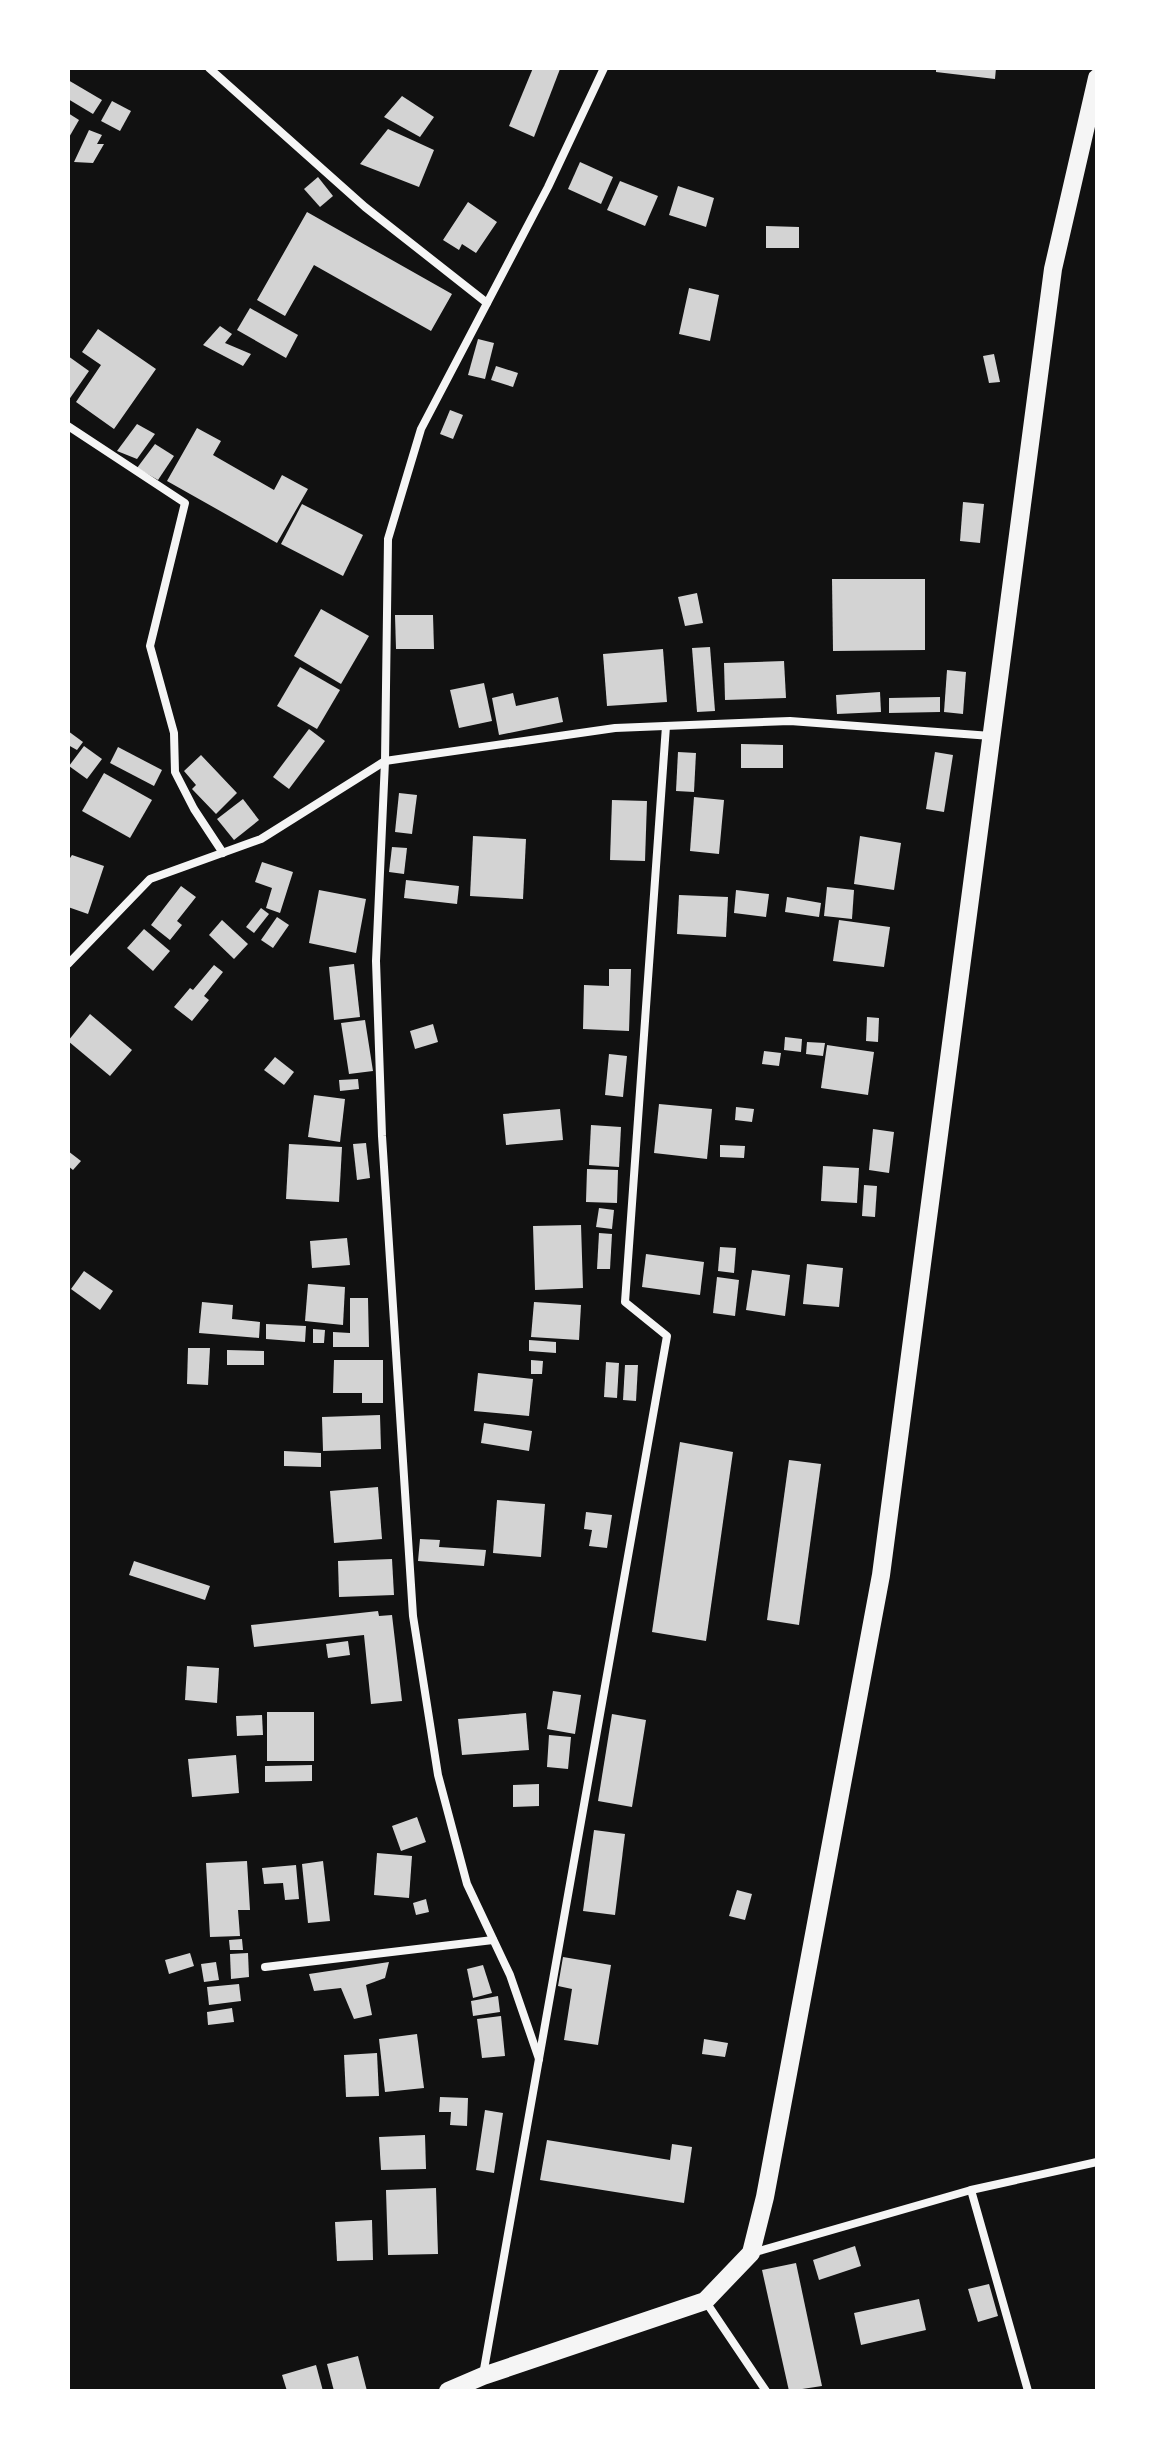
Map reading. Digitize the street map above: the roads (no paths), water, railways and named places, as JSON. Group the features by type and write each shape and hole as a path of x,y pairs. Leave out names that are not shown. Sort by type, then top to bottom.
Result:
{"highway":[{"path":"448,2391 483,2376 705,2301 751,2253 768,2182 881,1575 1053,269 1097,78"}],"street":[{"path":"209,68 346,190 487,303"},
{"path":"539,2059 510,1975 467,1884 438,1775 413,1616 395,1370 376,961 385,761 388,539 421,429 548,187 604,68"},
{"path":"68,426 185,503 150,646 174,733 175,772 194,809 223,853"},
{"path":"68,964 150,879 261,839 385,761 615,728 790,721 992,736"},
{"path":"483,2376 667,1336 625,1302 666,726"},
{"path":"265,1967 493,1940"},
{"path":"751,2253 971,2190 1097,2162"},
{"path":"971,2190 1028,2391"},
{"path":"705,2301 766,2391"}]}
